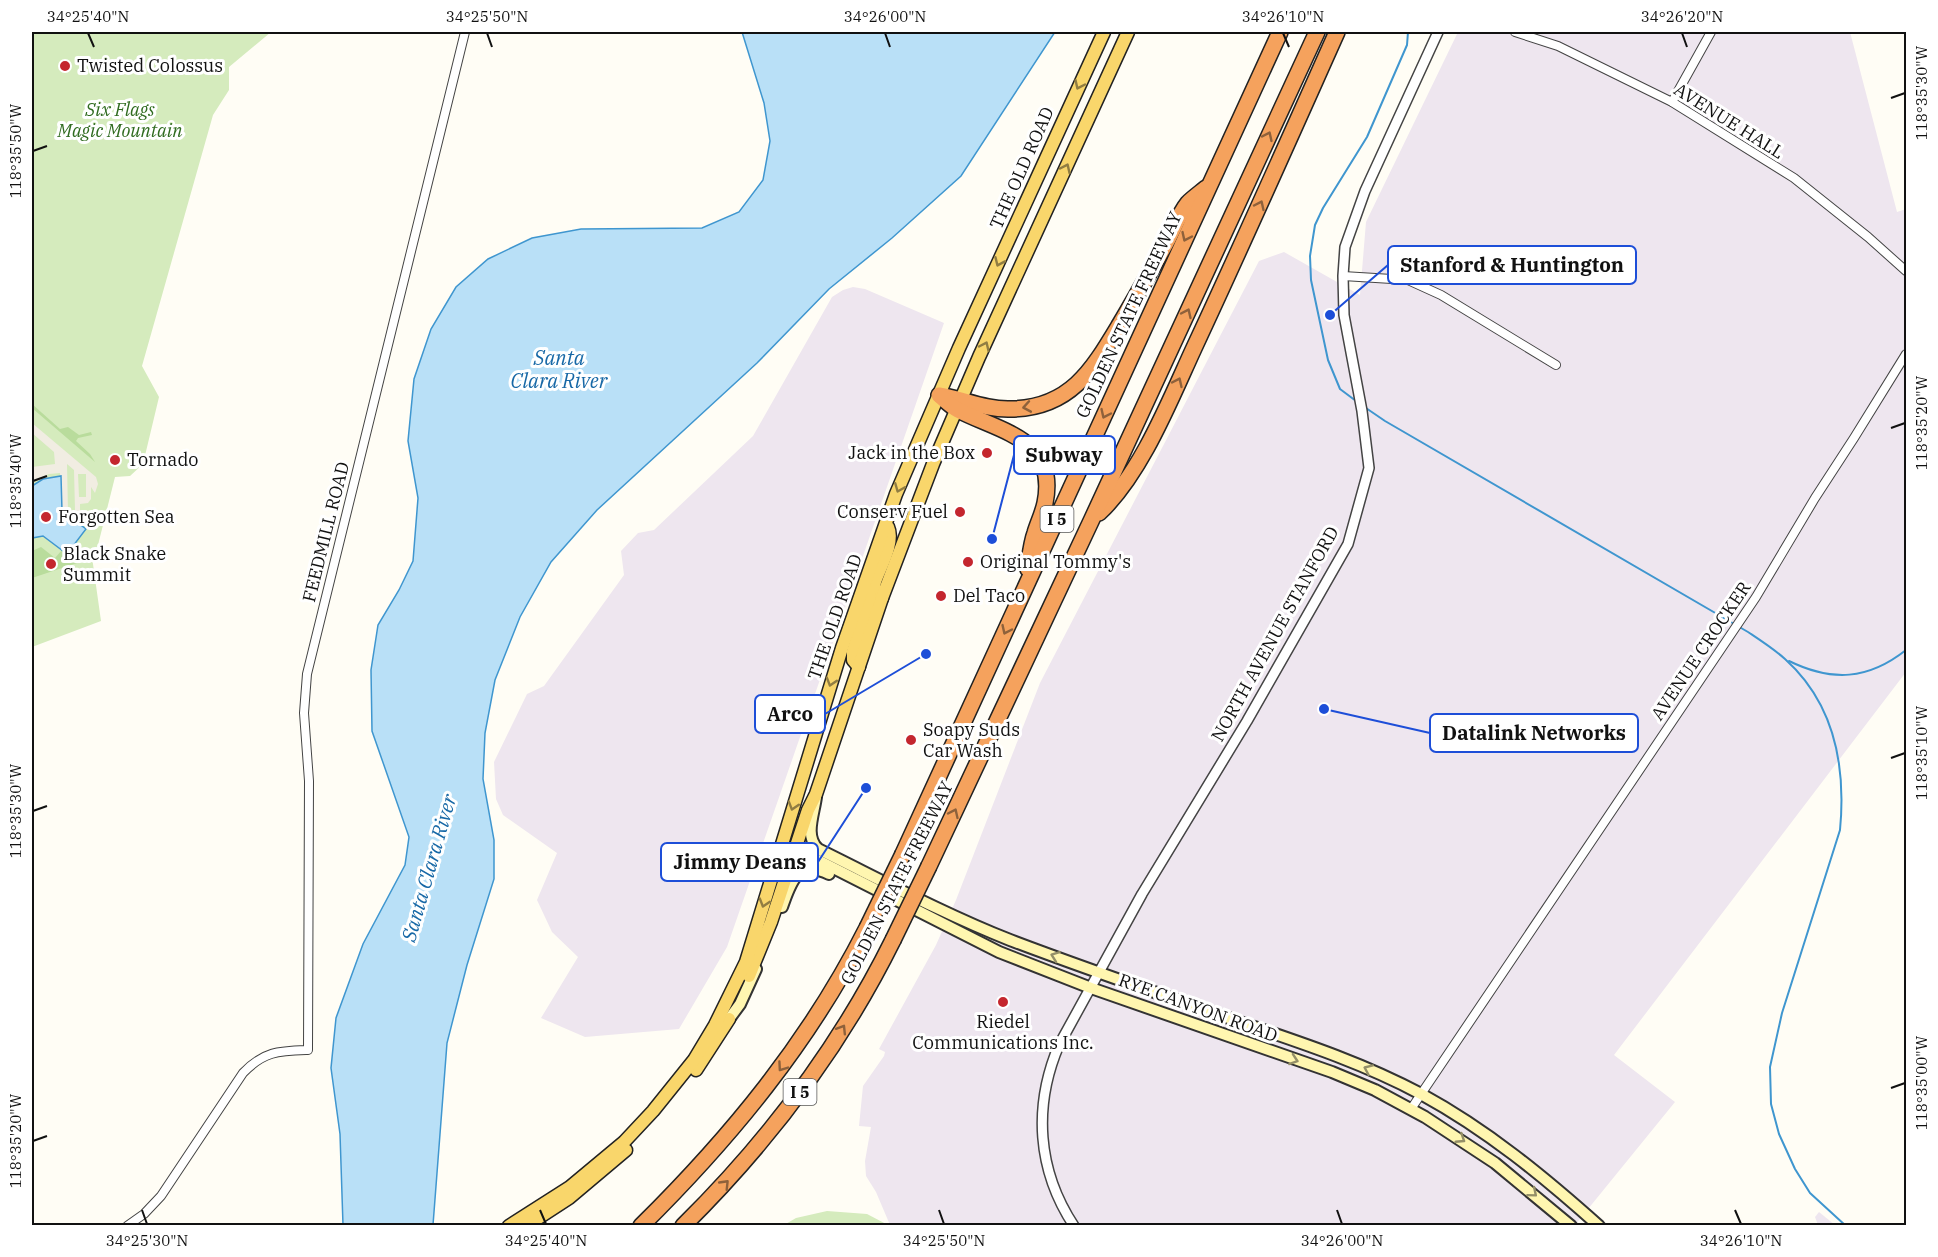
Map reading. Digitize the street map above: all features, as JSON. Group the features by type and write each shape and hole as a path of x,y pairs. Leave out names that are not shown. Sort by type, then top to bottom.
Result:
{"highway":[{"name":"GOLDEN STATE FREEWAY","path":"641,1226 720,1144 776,1076 825,1001 867,928 1280,32"},
{"name":"GOLDEN STATE FREEWAY","path":"683,1226 736,1173 787,1110 841,1031 876,973 929,866 1092,519 1317,32"},
{"path":"1092,519 1112,501 1155,432 1240,250 1337,32"},
{"path":"959,404 992,408 1026,408 1056,398 1081,381 1091,370 1117,329 1188,204 1210,184"},
{"path":"939,396 959,404 1029,444 1042,464 1046,476 1045,502 1034,535 1024,590"}],"main road":[{"name":"THE OLD ROAD","path":"636,1134 693,1060 715,1025 746,962 842,648 896,494 1104,32"},
{"name":"THE OLD ROAD","path":"526,1226 569,1198 667,1107 696,1070 729,1018 771,922 882,598 930,473 959,404 1128,32"},
{"path":"882,598 874,587 888,547 890,533 886,524"},
{"path":"859,668 853,660 853,651 870,599 864,587"},
{"name":"RYE CANYON ROAD","path":"816,794 810,831 811,840 818,849 985,930 1346,1059 1420,1094 1499,1143 1546,1179 1599,1226"},
{"name":"RYE CANYON ROAD","path":"781,847 806,851 975,932 985,930"},
{"name":"RYE CANYON ROAD","path":"796,849 999,952 1091,988 1332,1072 1375,1090 1467,1143 1514,1176 1571,1226"},
{"path":"729,1018 740,1004 766,948 789,887 795,877 805,870 821,870 937,920"},
{"name":"THE OLD ROAD","path":"509,1226 570,1187 624,1146"}],"street":[{"name":"FEEDMILL ROAD","path":"127,1226 144,1214 161,1196 243,1073 251,1065 269,1054 280,1051 308,1050 309,781 304,713 307,674 465,32"},
{"name":"NORTH AVENUE STANFORD","path":"1074,1226 1052,1183 1044,1154 1041,1126 1050,1068 1059,1045 1148,885 1247,721 1348,544 1369,468 1362,411 1344,315 1345,247 1354,218 1438,32"},
{"name":"AVENUE HALL","path":"1515,32 1558,46 1672,102 1794,178 1868,237 1906,271"},
{"path":"1672,102 1711,32"},
{"path":"1343,276 1408,280 1441,294 1556,364"},
{"name":"AVENUE CROCKER","path":"1411,1109 1756,597 1810,506 1906,354"}],"shaded area":[{"path":"1458,32 1850,32 1897,212 1906,209 1906,672 1614,1055 1675,1102 1575,1225 890,1225 876,1192 866,1176 865,1161 871,1127 859,1126 863,1086 884,1056 885,1052 879,1049 936,945 956,900 1040,683 1259,261 1284,252 1360,295 1366,222"},
{"path":"853,287 865,289 944,323 727,947 679,1029 585,1037 541,1018 578,957 552,932 537,900 557,853 503,815 496,799 494,762 527,694 544,686 624,575 621,551 638,533 654,530 753,436 832,297"},
{"path":"32,423 96,477 98,484 95,493 91,487 91,499 88,503 80,504 80,514 75,520 62,510 60,473 49,474 32,481 32,467 55,464 54,452 32,433","holes":["67,464 74,470 75,510 73,511 76,514 73,516 68,511","78,474 86,474 86,497 79,497"]},
{"path":"1819,1212 1835,1225 1818,1225 1815,1217"}],"green space":[{"name":"Six Flags Magic Mountain","path":"32,32 271,32 229,67 229,90 213,115 142,366 159,397 143,464 130,476 115,477 97,549 92,557 101,621 32,647"},
{"path":"32,404 60,429 68,427 79,435 91,432 92,435 78,438 76,441 95,462 32,408"},
{"path":"41,547 55,558 62,550 73,559 77,554 86,560 32,578 32,551"},
{"path":"827,1211 867,1214 888,1225 784,1225 796,1218"}],"water":[{"name":"Santa Clara River","path":"742,32 1055,32 961,176 892,238 829,289 757,363 597,510 551,562 520,617 495,680 485,733 483,779 494,840 494,879 467,965 447,1043 433,1225 343,1225 340,1134 331,1068 336,1018 363,944 405,865 409,837 372,731 371,670 378,625 413,561 418,498 408,441 414,379 431,329 456,287 488,259 532,238 581,229 702,228 739,212 763,180 770,141 764,103"},
{"path":"61,476 62,511 86,529 67,554 43,536 32,538 32,486 43,479"}],"waterway":[{"path":"1356,401 1340,389 1328,360 1311,280 1310,256 1315,225 1367,137 1407,45 1408,32"},
{"path":"1363,406 1748,632 1785,659 1816,696 1834,738 1838,760 1841,783 1840,830 1782,1013 1770,1067 1771,1104 1779,1134 1795,1169 1810,1193 1846,1226"},
{"path":"1789,661 1820,672 1849,675 1878,667 1906,650"}],"place":[{"name":"Twisted Colossus","path":"65,66"},
{"name":"Stanford & Huntington","path":"1330,315"},
{"name":"Jack in the Box","path":"987,453"},
{"name":"Tornado","path":"115,460"},
{"name":"Conserv Fuel","path":"960,512"},
{"name":"Forgotten Sea","path":"46,517"},
{"name":"Subway","path":"992,539"},
{"name":"Original Tommy's","path":"968,562"},
{"name":"Black Snake Summit","path":"51,564"},
{"name":"Del Taco","path":"941,596"},
{"name":"Arco","path":"926,654"},
{"name":"Datalink Networks","path":"1324,709"},
{"name":"Soapy Suds Car Wash","path":"911,740"},
{"name":"Jimmy Deans","path":"866,788"},
{"name":"Riedel Communications Inc.","path":"1003,1002"}]}
